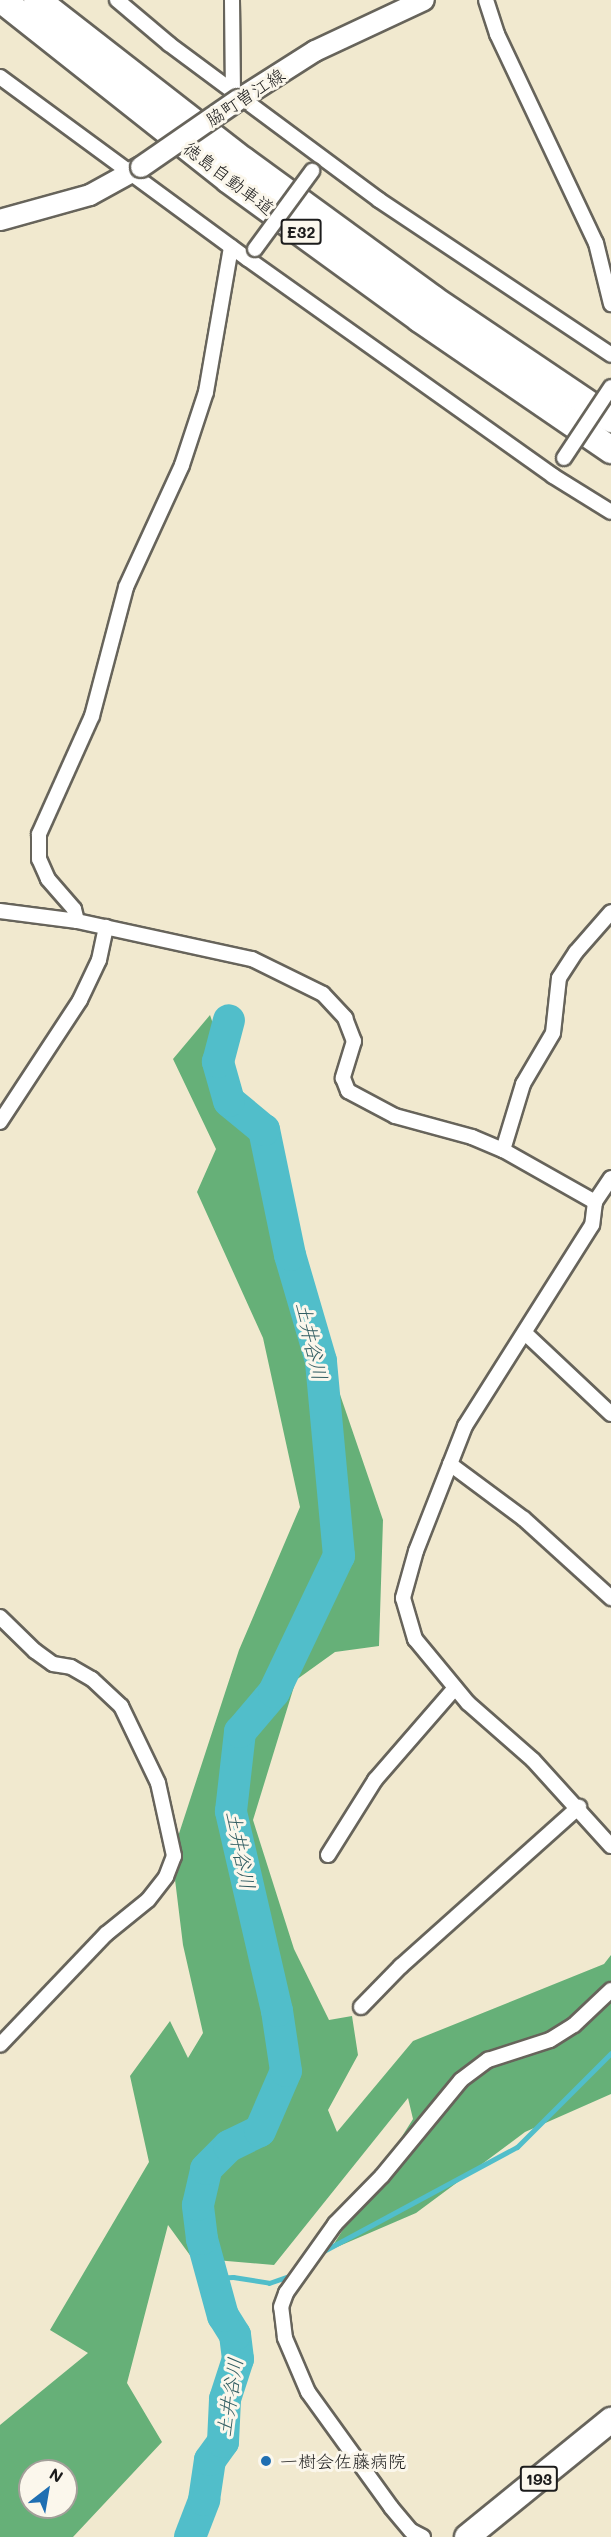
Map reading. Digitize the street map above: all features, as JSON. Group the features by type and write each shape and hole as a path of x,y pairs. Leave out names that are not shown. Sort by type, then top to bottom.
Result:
{"highway":[{"name":"徳島自動車道","path":"2,0 248,194 420,319 611,450"},
{"name":"徳島自動車道","path":"37,0 291,196 433,299 611,419"},
{"name":"193","path":"467,2537 611,2420"}],"main road":[{"name":"脇町曽江線","path":"0,220 90,195 135,170 238,95 315,51 424,0"}],"street":[{"path":"117,0 169,44 321,158 611,355"},
{"path":"232,0 238,95"},
{"path":"486,0 497,34 596,243 611,304"},
{"path":"0,77 135,170 231,248 252,254 553,476 611,512"},
{"path":"252,254 321,158"},
{"path":"77,921 74,909 48,879 39,859 39,834 92,716 126,587 186,454 206,392 231,248"},
{"path":"553,476 611,387"},
{"path":"0,911 77,921 252,959 323,994 345,1018 354,1041 343,1078 348,1091 395,1116 472,1137 503,1150 595,1202"},
{"path":"503,1150 524,1084 553,1033 559,978 576,952 611,912"},
{"path":"0,1122 80,1000 99,960 106,927"},
{"path":"610,1182 595,1202 592,1225 465,1426 416,1551 403,1598 415,1639 455,1688 579,1807 611,1846"},
{"path":"525,1333 611,1414"},
{"path":"450,1464 524,1519 611,1598"},
{"path":"0,1617 52,1664 70,1667 92,1679 121,1706 158,1783 174,1856 166,1877 148,1900 106,1935 0,2045"},
{"path":"328,1855 375,1780 455,1688"},
{"path":"361,2007 401,1966 579,1807"},
{"path":"423,2537 411,2531 391,2507 308,2392 285,2338 281,2307 288,2289 303,2265 461,2080 488,2060 550,2040 574,2025 611,1989"}],"green space":[{"path":"210,1015 383,1520 379,1646 335,1652 296,1680 253,1820 294,1949 329,2020 352,2016 358,2055 328,2110 337,2132 413,2041 604,1964 611,1955 611,2094 525,2132 416,2213 330,2250 413,2119 408,2098 274,2265 192,2258 168,2225 127,2383 162,2442 73,2537 0,2537 0,2425 88,2353 50,2330 149,2162 130,2076 170,2021 188,2058 203,2033 183,1945 172,1855 239,1650 300,1507 263,1338 197,1192 216,1149 173,1059"}],"waterway":[{"name":"土井谷川","path":"190,2537 204,2500 210,2460 223,2442 225,2399 238,2359 235,2335 223,2316 202,2239 198,2205 206,2169 229,2146 260,2131 286,2071 277,2011 231,1811 240,1732 274,1692 339,1556 321,1361 290,1255 264,1130 229,1101 218,1062 229,1020"},
{"path":"318,2254 517,2147 611,2053"},
{"path":"214,2278 233,2277 269,2283 292,2275"}],"place":[{"name":"一樹会佐藤病院","path":"266,2461"}]}
